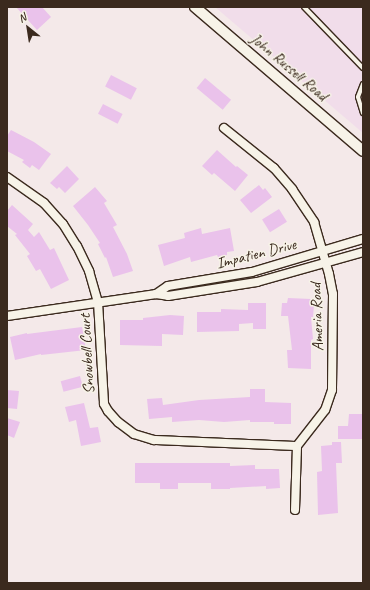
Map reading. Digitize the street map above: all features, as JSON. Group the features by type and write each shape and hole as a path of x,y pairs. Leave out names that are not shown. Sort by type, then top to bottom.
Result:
{"street":[{"name":"John Russell Road","path":"195,7 363,151"},
{"name":"Ameria Road","path":"224,128 274,168 292,190 314,222 327,263 333,294 332,390 325,410 297,446"},
{"name":"Snowbell Court","path":"7,177 44,203 63,224 77,246 89,271 98,302 104,404 113,417 134,434 154,440 297,446"},
{"name":"Impatien Drive","path":"156,294 168,286 252,272 363,239"},
{"name":"Impatien Drive","path":"7,316 156,294 168,296 257,282 363,252"},
{"path":"295,510 297,446"}],"lane":[{"path":"304,7 363,68"},
{"path":"363,84 358,97 363,113"}],"shaded area":[{"path":"215,7 363,7 363,133"}],"building":[{"path":"16,7 42,7 51,17 37,30"},
{"path":"111,75 137,88 131,100 105,87"},
{"path":"205,78 231,100 223,110 197,88"},
{"path":"103,104 123,114 118,124 98,114"},
{"path":"11,130 34,142 51,154 39,170 32,165 30,168 22,162 24,160 7,151 7,136"},
{"path":"217,150 236,167 237,166 248,175 235,191 214,173 212,175 202,166"},
{"path":"67,166 79,179 65,193 59,187 57,189 50,183"},
{"path":"259,185 263,190 265,188 272,197 251,213 240,200"},
{"path":"95,187 107,201 104,203 117,225 113,227 127,254 133,271 113,277 106,257 105,258 98,244 100,243 73,206"},
{"path":"12,205 33,224 28,230 34,237 39,232 50,250 54,248 69,280 51,289 40,269 36,271 27,256 30,254 15,235 17,234 7,226 7,211"},
{"path":"279,209 287,222 270,232 262,220"},
{"path":"201,228 202,234 230,228 234,251 227,252 227,255 218,257 217,255 191,262 190,257 164,266 158,245 185,238 184,233"},
{"path":"288,298 311,299 311,305 314,305 313,317 311,317 313,339 311,340 311,369 288,368 287,350 292,350 288,316 281,316 282,303 287,303"},
{"path":"248,303 266,303 266,329 253,329 253,323 239,324 239,331 197,332 197,312 221,312 221,309 248,310"},
{"path":"170,315 184,316 183,335 162,334 162,346 120,345 120,320 143,320 143,318"},
{"path":"82,327 86,350 41,354 15,360 10,337 27,333"},
{"path":"80,376 83,387 64,392 61,381"},
{"path":"250,389 265,389 265,402 291,403 291,424 250,422 250,420 224,422 199,420 172,422 172,417 149,419 147,399 162,398 163,405 199,400 250,397"},
{"path":"7,390 19,391 17,409 7,408"},
{"path":"84,403 90,428 98,427 101,442 81,446 76,420 69,422 65,407"},
{"path":"349,414 363,414 363,439 338,439 338,426 348,426"},
{"path":"7,418 20,422 14,438 7,435"},
{"path":"332,442 341,442 342,463 336,463 338,513 318,515 317,472 322,471 321,446 332,445"},
{"path":"135,463 230,463 230,466 255,465 255,469 279,469 280,488 266,489 266,486 211,489 211,483 178,483 178,489 160,489 160,483 135,483"}]}
